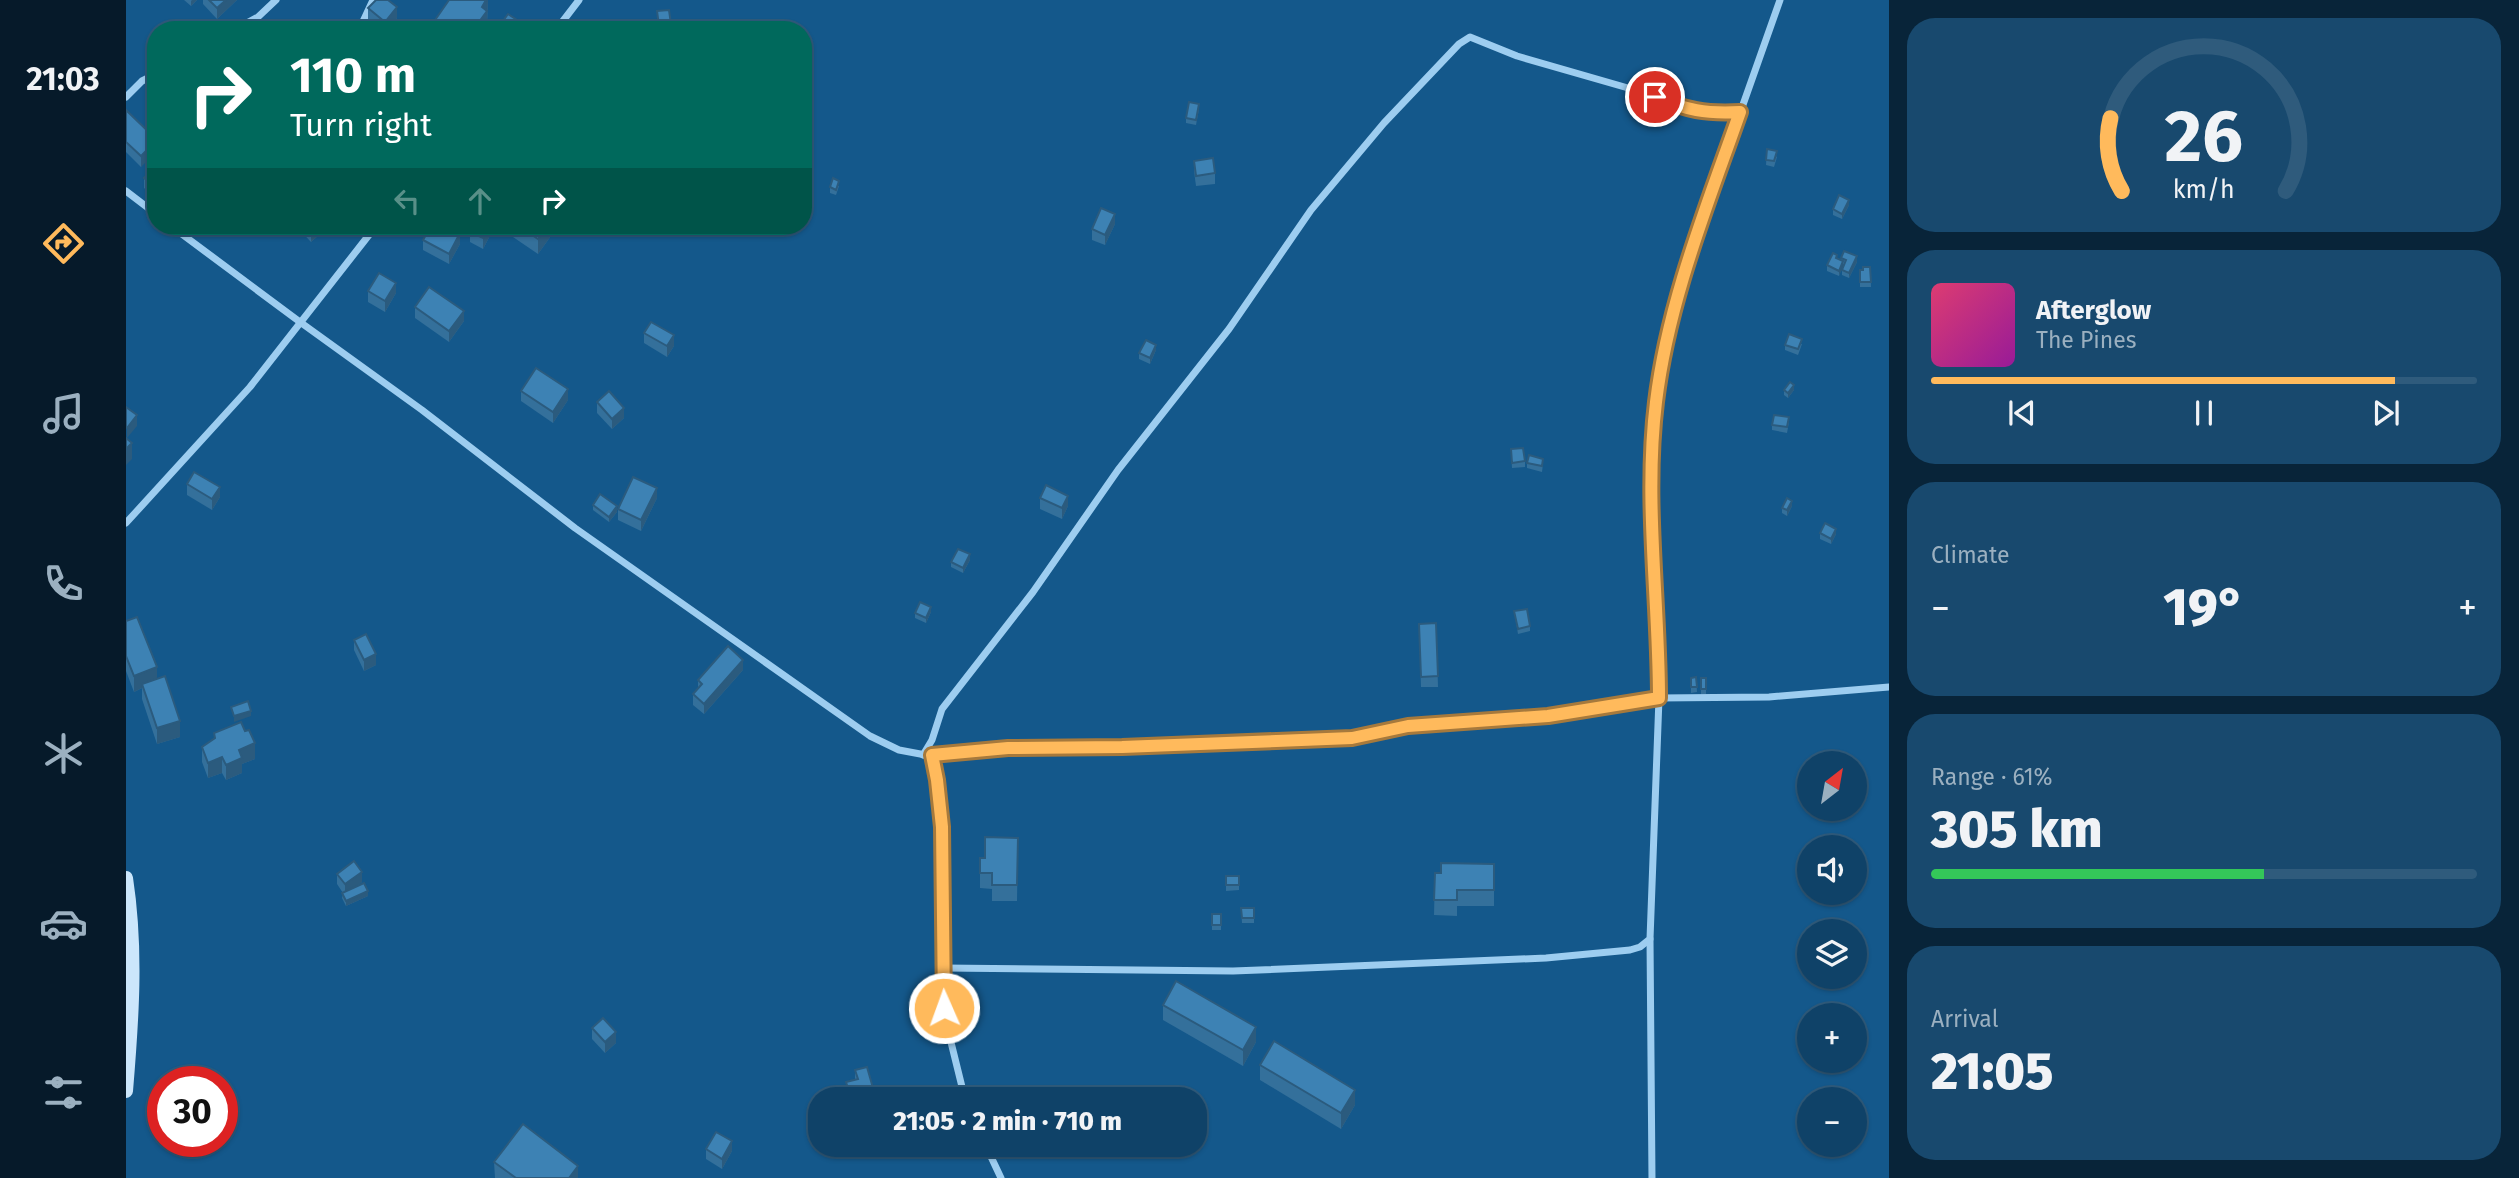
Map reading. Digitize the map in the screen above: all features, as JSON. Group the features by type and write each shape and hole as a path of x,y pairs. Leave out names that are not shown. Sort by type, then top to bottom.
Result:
{"main road":[{"path":"126,878 133,928 134,1006 126,1091"}],"street":[{"path":"251,21 276,0"},
{"path":"363,21 373,0"},
{"path":"563,21 579,0"},
{"path":"1652,1178 1650,939 1659,698 1650,469 1656,401 1670,325 1780,0"},
{"path":"962,1087 946,1022 942,993 942,827 937,780 927,755 942,709 1032,592 1118,470 1229,329 1311,210 1384,123 1459,44 1470,37 1517,56 1628,88 1682,108 1711,114 1740,112"},
{"path":"126,97 147,78"},
{"path":"126,191 147,207"},
{"path":"183,235 422,410 575,528 870,736 900,750 927,755 1008,748 1122,747 1352,738 1408,726 1548,716 1659,698 1769,696 1889,687"},
{"path":"126,523 250,387 369,235"},
{"path":"943,968 1233,971 1407,965 1546,958 1630,950 1640,947 1650,939"},
{"path":"991,1157 1001,1178"}],"building":[{"path":"209,0 226,0 217,8"},
{"path":"376,0 388,0 397,7 386,21 368,8"},
{"path":"449,0 486,0 482,7 487,11 480,21 434,21"},
{"path":"669,10 671,21 658,21 657,11"},
{"path":"508,14 517,20 516,21 503,21"},
{"path":"1189,102 1199,104 1196,120 1186,118"},
{"path":"126,110 147,130 147,150 141,156 126,142"},
{"path":"1767,149 1777,151 1774,161 1766,160"},
{"path":"1213,158 1215,173 1196,176 1194,161"},
{"path":"833,178 839,181 836,190 830,187"},
{"path":"1839,195 1849,200 1842,214 1833,209"},
{"path":"1101,208 1115,214 1105,235 1092,229"},
{"path":"426,235 459,235 449,254 423,240"},
{"path":"1844,251 1857,256 1849,273 1842,270 1846,260 1841,258"},
{"path":"1833,253 1843,261 1839,271 1827,265"},
{"path":"1863,267 1870,267 1871,282 1860,282 1860,270 1863,270"},
{"path":"379,273 396,283 385,301 368,291"},
{"path":"429,287 464,311 449,331 415,307"},
{"path":"651,322 674,335 667,346 644,333"},
{"path":"1789,334 1802,339 1798,349 1785,345"},
{"path":"1146,340 1156,345 1150,358 1139,353"},
{"path":"536,368 568,389 553,412 521,391"},
{"path":"1790,382 1794,385 1788,393 1784,390"},
{"path":"609,391 624,408 612,419 597,402"},
{"path":"126,407 137,415 127,428 126,427"},
{"path":"1774,415 1789,417 1787,427 1772,425"},
{"path":"126,438 132,443 126,449"},
{"path":"1523,448 1525,461 1512,463 1511,449"},
{"path":"1529,455 1543,459 1542,466 1527,463"},
{"path":"194,472 220,487 212,499 187,484"},
{"path":"633,477 657,488 641,520 618,509"},
{"path":"1046,485 1068,496 1062,508 1040,498"},
{"path":"600,494 617,506 609,517 593,505"},
{"path":"1787,498 1792,501 1787,510 1782,508"},
{"path":"1825,523 1836,529 1831,539 1820,533"},
{"path":"958,549 970,554 963,568 951,562"},
{"path":"920,602 931,607 926,618 915,613"},
{"path":"1527,609 1530,626 1518,629 1514,611"},
{"path":"137,617 157,667 134,676 126,656 126,621"},
{"path":"1436,623 1438,676 1421,677 1419,624"},
{"path":"366,634 376,654 364,660 354,640"},
{"path":"728,646 743,660 704,704 693,694 702,684 698,680"},
{"path":"165,676 180,721 157,728 142,684"},
{"path":"1696,677 1697,687 1691,687 1691,678"},
{"path":"1701,678 1706,678 1706,689 1701,689"},
{"path":"248,701 251,711 234,716 231,707"},
{"path":"241,722 245,731 249,730 255,743 239,750 242,758 226,765 222,757 208,763 202,747 215,738 214,733"},
{"path":"985,837 1018,838 1017,885 992,885 992,873 980,873 980,858 985,858"},
{"path":"354,861 362,872 345,884 337,874"},
{"path":"1441,863 1494,864 1494,890 1457,890 1457,900 1434,900 1435,873 1441,873"},
{"path":"1226,876 1239,876 1239,885 1226,885"},
{"path":"364,883 368,891 346,901 342,893"},
{"path":"1241,908 1254,908 1254,918 1242,918"},
{"path":"1212,914 1221,914 1221,925 1212,925"},
{"path":"1176,981 1256,1027 1243,1050 1163,1005"},
{"path":"603,1018 616,1032 605,1042 592,1028"},
{"path":"1274,1041 1355,1090 1341,1113 1260,1065"},
{"path":"867,1067 873,1087 848,1087 846,1082 858,1079 855,1070"},
{"path":"523,1124 578,1166 569,1178 516,1178 494,1162"},
{"path":"716,1132 732,1141 722,1159 706,1149"}],"route":[{"path":"944,1008 942,827 932,755 1008,748 1122,747 1352,738 1408,726 1548,716 1659,698 1650,469 1656,401 1670,325 1740,112 1711,114 1682,108 1655,97"}]}
